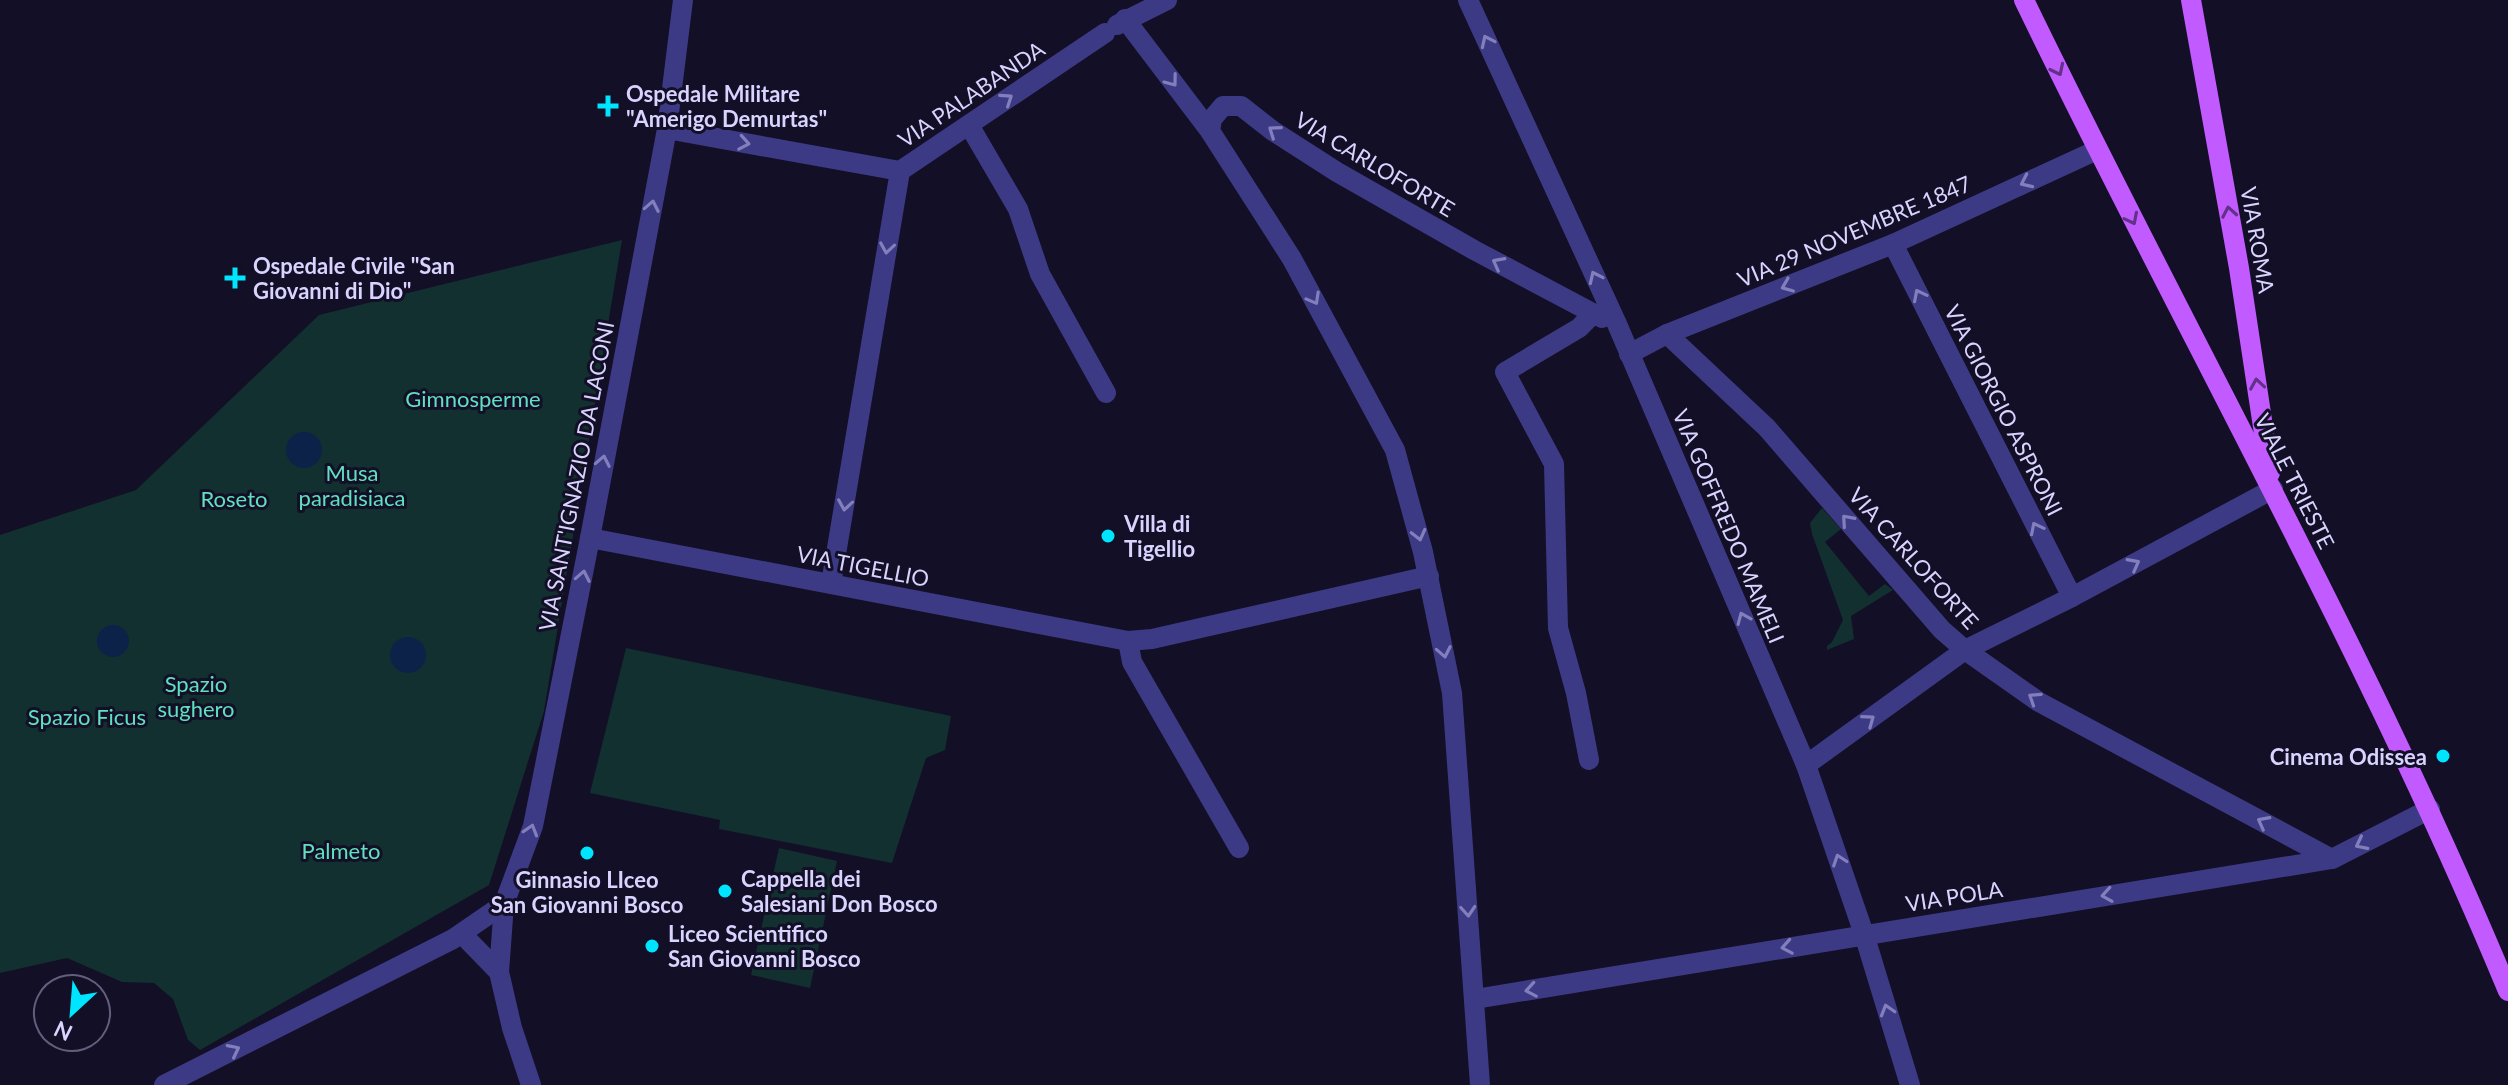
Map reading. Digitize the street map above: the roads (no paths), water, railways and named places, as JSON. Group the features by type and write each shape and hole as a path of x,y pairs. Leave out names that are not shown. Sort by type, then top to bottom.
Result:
{"main road":[{"name":"VIALE TRIESTE","path":"2024,0 2097,150 2273,489 2430,809 2508,991"},
{"name":"VIA ROMA","path":"2191,0 2239,268 2273,489"}],"street":[{"name":"VIA SANT'IGNAZIO DA LACONI","path":"499,972 504,904 533,826 590,538 667,129 683,0"},
{"name":"VIA PALABANDA","path":"667,129 900,171 1125,19 1167,0"},
{"name":"VIA GOFFREDO MAMELI","path":"1468,0 1617,324 1806,765 1864,934 1910,1085"},
{"path":"1125,19 1210,131 1292,259 1395,450 1429,576 1452,693 1480,1085"},
{"name":"VIA CARLOFORTE","path":"1210,131 1212,119 1223,106 1241,106 1273,131 1337,172 1474,250 1617,324"},
{"path":"969,125 1018,209 1040,274 1106,393"},
{"name":"VIA 29 NOVEMBRE 1847","path":"1629,354 1667,334 1893,244 2097,150"},
{"path":"831,584 900,171"},
{"name":"VIA GIORGIO ASPRONI","path":"1893,244 2072,597"},
{"path":"1589,760 1576,693 1558,628 1554,464 1505,372 1579,328 1593,314"},
{"name":"VIA CARLOFORTE","path":"1667,334 1767,428 1942,630 1965,650 2039,702 2332,859"},
{"path":"1806,765 1965,650 2072,597 2273,489"},
{"name":"VIA TIGELLIO","path":"590,538 1128,641 1152,639 1429,576"},
{"path":"1128,641 1132,662 1239,848"},
{"name":"VIA POLA","path":"1475,999 2332,859 2430,809"},
{"path":"164,1085 462,934 504,904"},
{"path":"462,934 499,972 512,1028 531,1085"}],"water":[{"path":"304,432 316,438 322,450 316,462 304,468 292,462 286,450 292,438"},
{"path":"113,625 124,630 129,641 124,652 113,657 102,652 97,641 102,630"},
{"path":"408,637 420,643 426,655 420,667 408,673 396,667 390,655 396,643"}],"place":[{"name":"Ospedale Militare \"Amerigo Demurtas\"","path":"608,106"},
{"name":"Ospedale Civile \"San Giovanni di Dio\"","path":"235,278"},
{"name":"Villa di Tigellio","path":"1108,536"},
{"name":"Cinema Odissea","path":"2443,756"},
{"name":"Ginnasio LIceo San Giovanni Bosco","path":"587,853"},
{"name":"Cappella dei Salesiani Don Bosco","path":"725,891"},
{"name":"Liceo Scientifico San Giovanni Bosco","path":"652,946"}],"park label":[{"name":"Gimnosperme","path":"473,398"},
{"name":"Musa paradisiaca","path":"352,484"},
{"name":"Roseto","path":"234,498"},
{"name":"Spazio sughero","path":"196,696"},
{"name":"Spazio Ficus","path":"87,716"},
{"name":"Palmeto","path":"341,850"}]}
